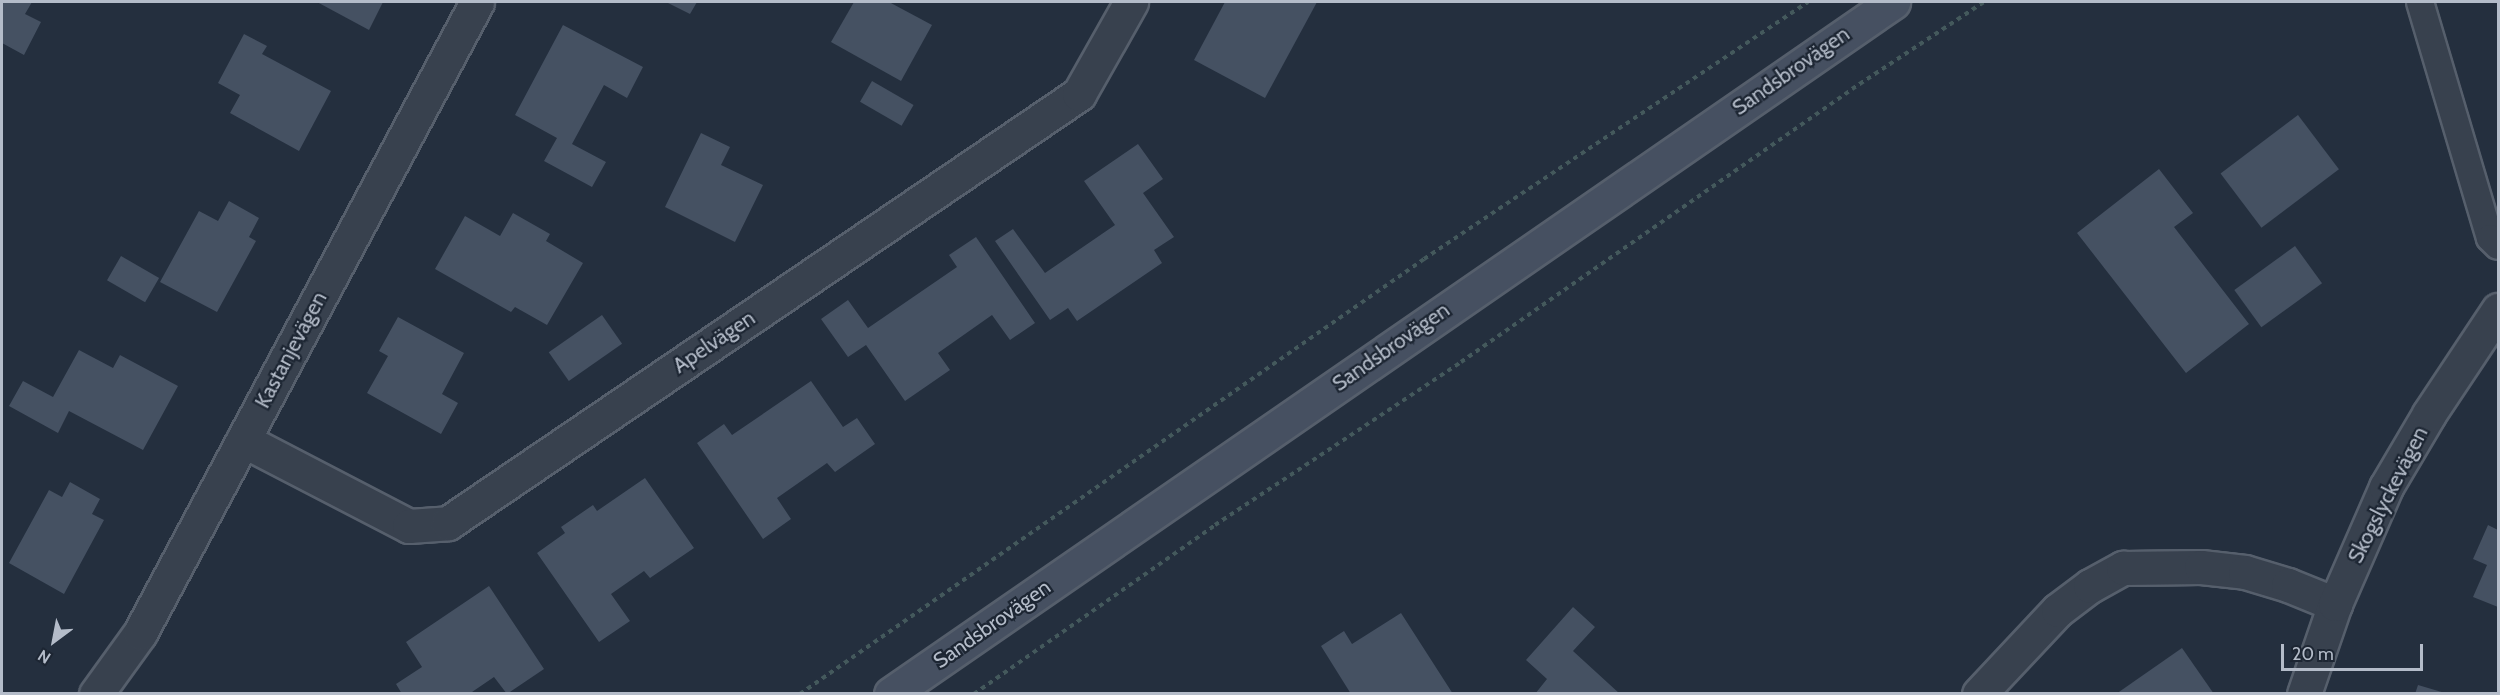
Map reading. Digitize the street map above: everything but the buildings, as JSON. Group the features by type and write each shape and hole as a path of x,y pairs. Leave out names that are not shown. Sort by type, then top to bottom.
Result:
{"main road":[{"name":"Sandsbrovägen","path":"891,693 1893,2"}],"street":[{"name":"Kastanjevägen","path":"96,693 140,633 477,2"},
{"name":"Apelvägen","path":"243,440 409,526 448,523 1079,94 1131,2"},
{"name":"Skogslyckevägen","path":"2304,693 2335,604 2386,487 2429,414 2499,310"},
{"path":"1980,693 2058,610 2090,586 2123,568 2191,567 2245,572 2288,585 2335,604"}],"lane":[{"path":"2420,2 2490,238 2499,246"}],"path":[{"path":"800,693 1424,259 1808,2"},
{"path":"974,693 1215,525 1461,362 1852,89 1984,2"}]}
